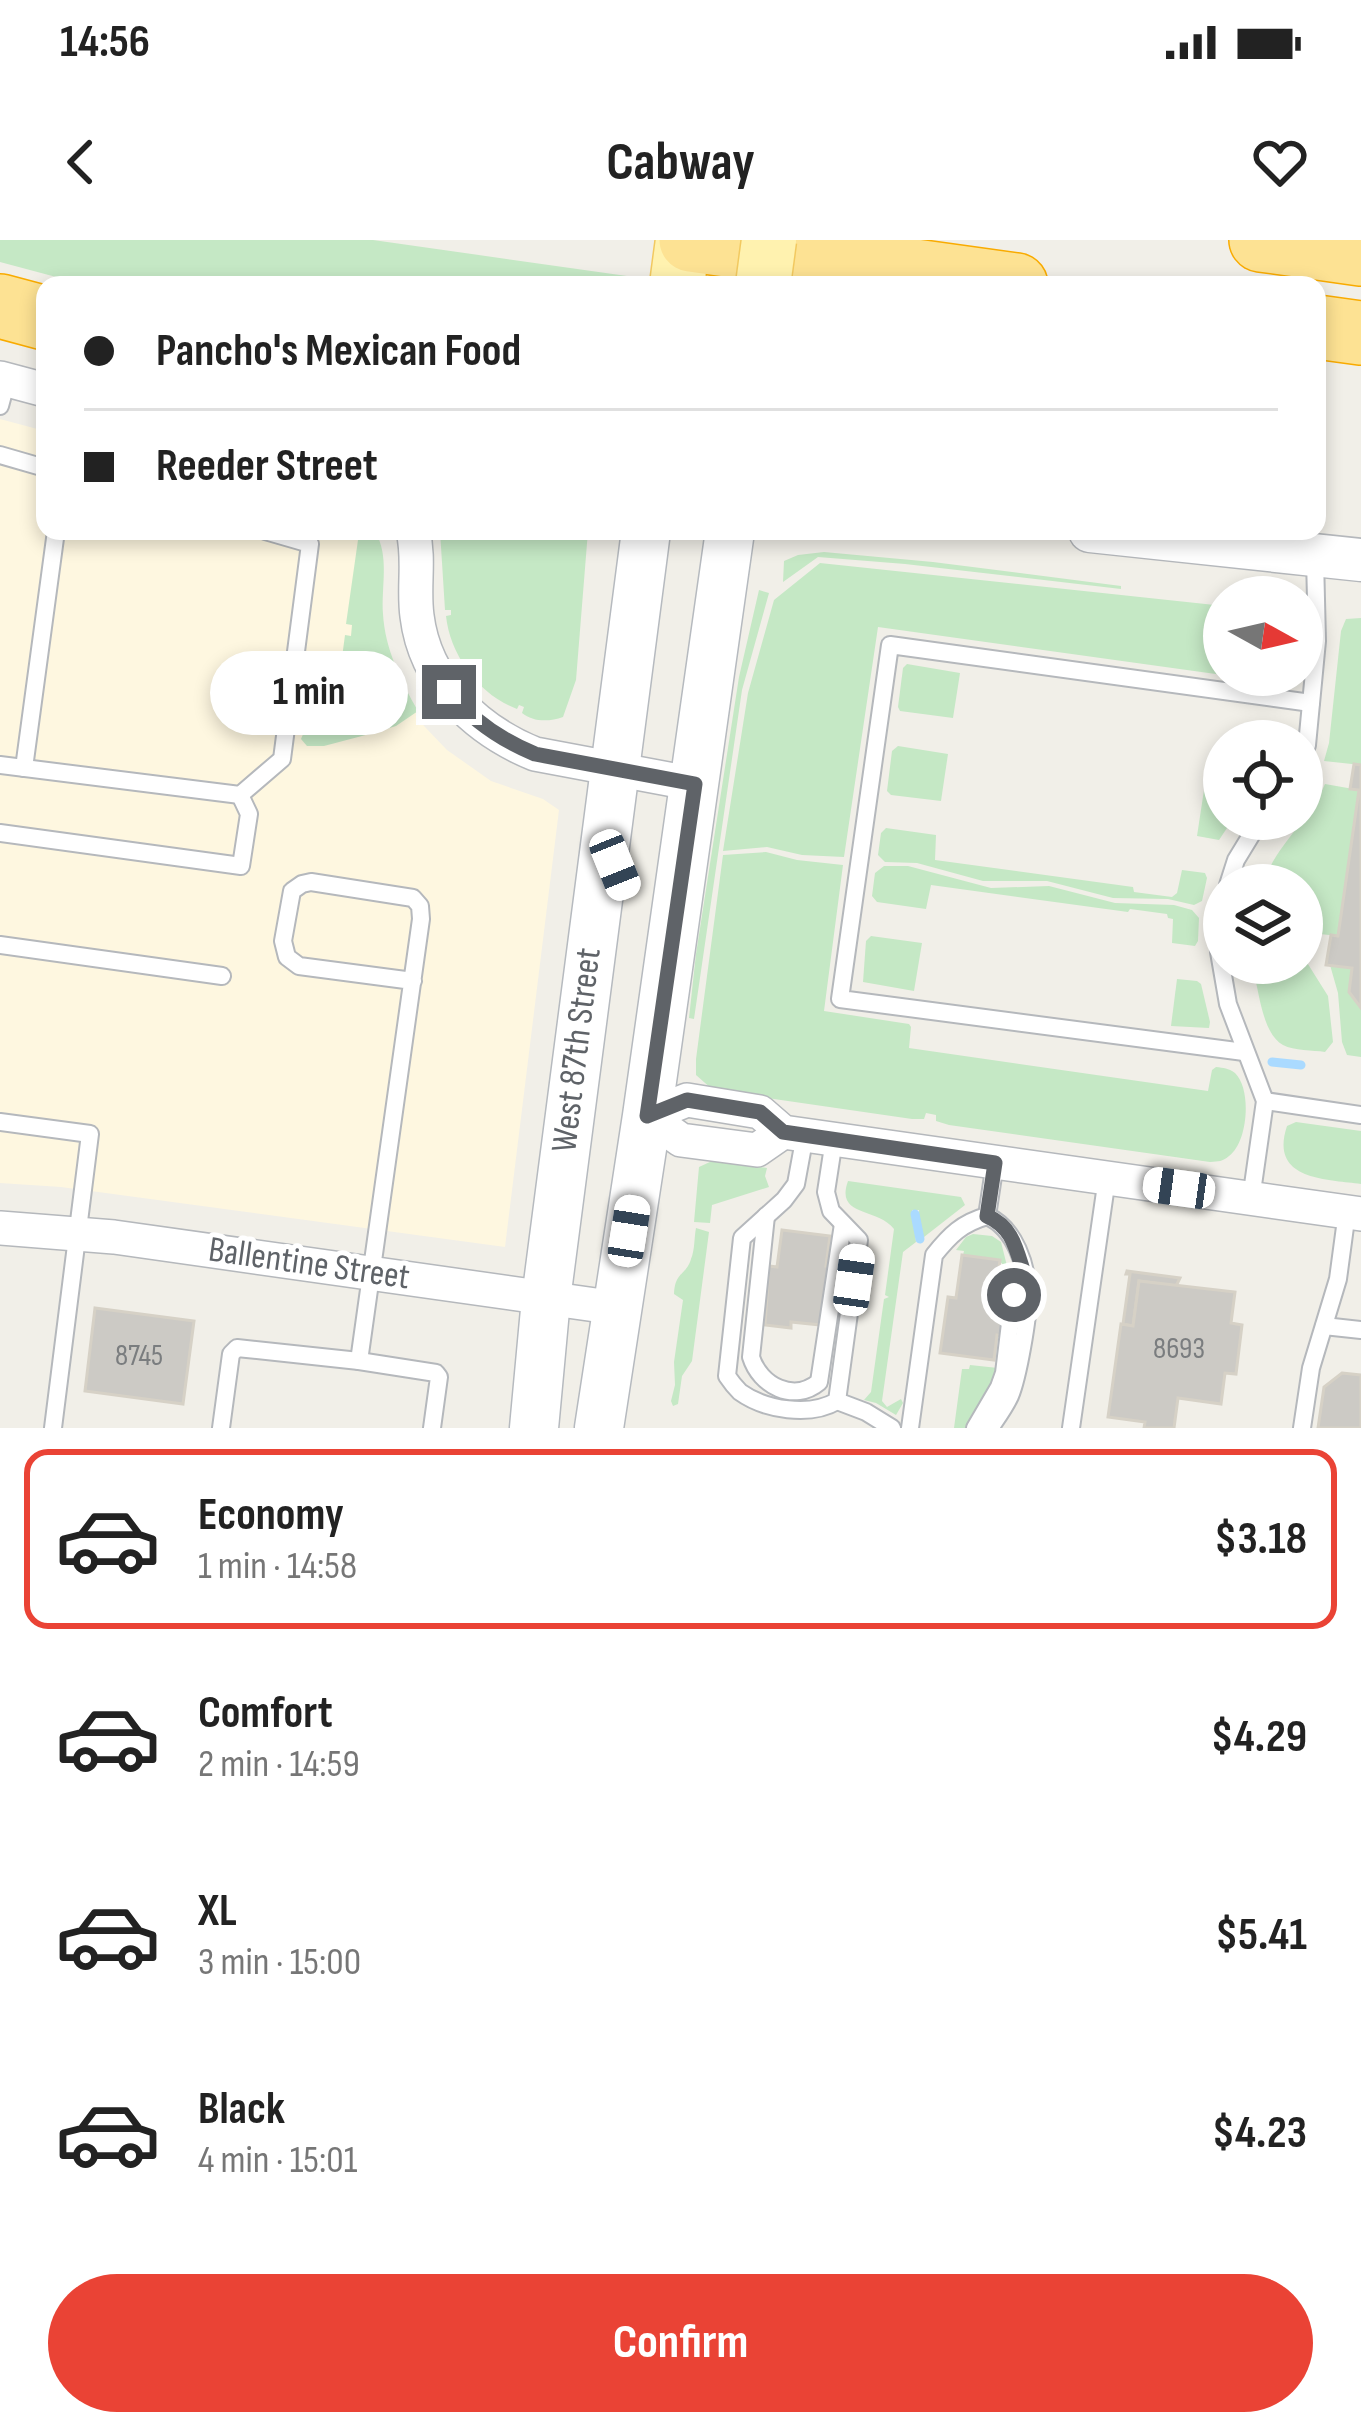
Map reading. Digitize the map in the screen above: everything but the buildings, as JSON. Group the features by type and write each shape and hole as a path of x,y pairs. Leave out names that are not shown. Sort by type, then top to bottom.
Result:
{"highway":[{"path":"687,240 950,276"},
{"path":"1262,240 1361,254"},
{"path":"0,306 36,316"},
{"path":"1326,328 1361,333"}],"main road":[{"path":"679,276 687,240"},
{"path":"764,276 769,240"},
{"name":"West 87th Street","path":"534,1428 546,1299 645,540"},
{"path":"599,1428 729,540"},
{"path":"604,837 626,892 604,1090 624,1108 647,1116"}],"street":[{"path":"2,388 36,390"},
{"path":"415,540 422,635 435,671 464,711 535,754 695,784"},
{"path":"1171,540 1361,560"},
{"path":"647,1116 687,1100 760,1112 807,1136 1354,1213"},
{"name":"Ballentine Street","path":"0,1228 76,1233 617,1308"}],"lane":[{"path":"0,455 36,465"},
{"path":"24,768 55,540"},
{"path":"0,765 240,795 281,759 310,544 296,540"},
{"path":"1309,720 1317,641 1315,556"},
{"path":"1244,1052 840,999 890,645 1311,703"},
{"path":"0,833 241,866 249,814 240,795"},
{"path":"359,1361 413,981 420,906 413,898 311,882 292,891 283,941 287,957 299,966 413,981"},
{"path":"0,945 222,976"},
{"path":"1224,984 1244,1052 1265,1101 1251,1198"},
{"path":"1265,1101 1361,1114"},
{"path":"0,1122 90,1134 53,1428"},
{"path":"807,1136 831,1211 859,1240 836,1401 816,1409 770,1406 738,1391 727,1376 742,1238 796,1184 807,1136"},
{"path":"987,1216 995,1163"},
{"path":"1071,1428 1107,1178"},
{"path":"1302,1428 1312,1368 1354,1213"},
{"path":"766,1216 751,1357 764,1380 789,1391 806,1390 819,1382 843,1224"},
{"path":"987,1216 1009,1231 1028,1296 1016,1378 990,1428"},
{"path":"910,1428 934,1255 952,1233 987,1216"},
{"path":"975,1428 1004,1373 1015,1282 1022,1267"},
{"path":"1324,1326 1361,1330"},
{"path":"221,1428 231,1354 237,1348 436,1372 440,1377 433,1428"},
{"path":"836,1401 892,1428"}],"shaded area":[{"path":"0,419 36,429 36,540 372,540 383,638 424,726 447,750 491,781 543,799 559,810 505,1247 61,1187 0,1183"}],"green space":[{"path":"0,240 373,240 627,276 52,276 0,262"},
{"path":"358,540 380,540 387,640 418,711 396,726 383,730 380,724 375,726 377,732 307,746 301,739 304,732 332,733 345,635 351,636 352,625 346,624"},
{"path":"441,540 587,540 576,680 563,717 526,716 524,707 517,709 490,694 460,659 446,616 451,610 445,610"},
{"path":"824,552 1121,589 818,557 783,582 784,561"},
{"path":"820,563 1203,604 1203,672 878,627 844,857 767,847 723,851 748,693 774,600"},
{"path":"759,590 769,593 742,690 694,1019 689,1018 696,954 739,677"},
{"path":"1361,618 1361,765 1324,761 1341,631 1346,619"},
{"path":"907,664 960,673 953,718 900,711"},
{"path":"898,746 948,754 941,801 887,791 892,751"},
{"path":"1323,787 1359,790 1338,936 1323,934 1323,864 1273,864 1289,840 1323,840"},
{"path":"1203,797 1203,837 1197,836"},
{"path":"886,828 936,835 935,860 1133,887 1134,892 1172,897 1182,870 1203,873 1203,896 1194,905 1168,899 1113,898 1047,881 983,881 917,863 885,862 878,855"},
{"path":"766,852 843,865 824,1011 909,1024 909,1048 1208,1091 1212,1070 1228,1069 1240,1081 1246,1103 1244,1128 1235,1149 1224,1159 1210,1162 949,1125 926,1113 924,1119 912,1119 713,1090 696,1075 696,1059 723,855"},
{"path":"884,866 908,866 991,888 1049,886 1115,903 1174,905 1192,910 1199,918 1198,941 1195,946 1172,943 1173,919 1167,914 1130,909 931,885 926,909 877,902 872,896 875,873"},
{"path":"871,936 922,943 914,991 863,982 866,941"},
{"path":"1330,965 1352,968 1349,992 1361,1008 1361,1057 1347,1055 1342,1042"},
{"path":"1177,979 1201,984 1209,1028 1171,1026"},
{"path":"1256,984 1320,984 1328,996 1333,1042 1325,1052 1283,1045 1271,1033"},
{"path":"1296,1122 1361,1131 1361,1184 1317,1178 1293,1167 1284,1144 1287,1126"},
{"path":"712,1161 767,1168 769,1187 712,1205 710,1223 694,1222 699,1167"},
{"path":"848,1181 961,1197 965,1205 924,1237 919,1210 912,1210 916,1242 903,1252 882,1401 887,1407 901,1399 896,1415 864,1400 871,1392 884,1299 889,1297 885,1295 894,1229 847,1201"},
{"path":"696,1228 709,1232 692,1361 682,1376 678,1404 673,1406 683,1300 674,1294 678,1277 691,1259"},
{"path":"973,1234 1001,1242 1008,1297 1000,1296 1004,1266 999,1260 956,1250"},
{"path":"970,1365 998,1368 967,1428 954,1428 962,1369"}],"waterway":[{"path":"1272,1062 1301,1065"},
{"path":"915,1214 920,1239"}],"route":[{"path":"449,692 464,711 490,730 535,754 695,784 647,1116 687,1100 760,1112 783,1132 995,1163 987,1216 1009,1231 1015,1243 1022,1267 1014,1295"}]}
